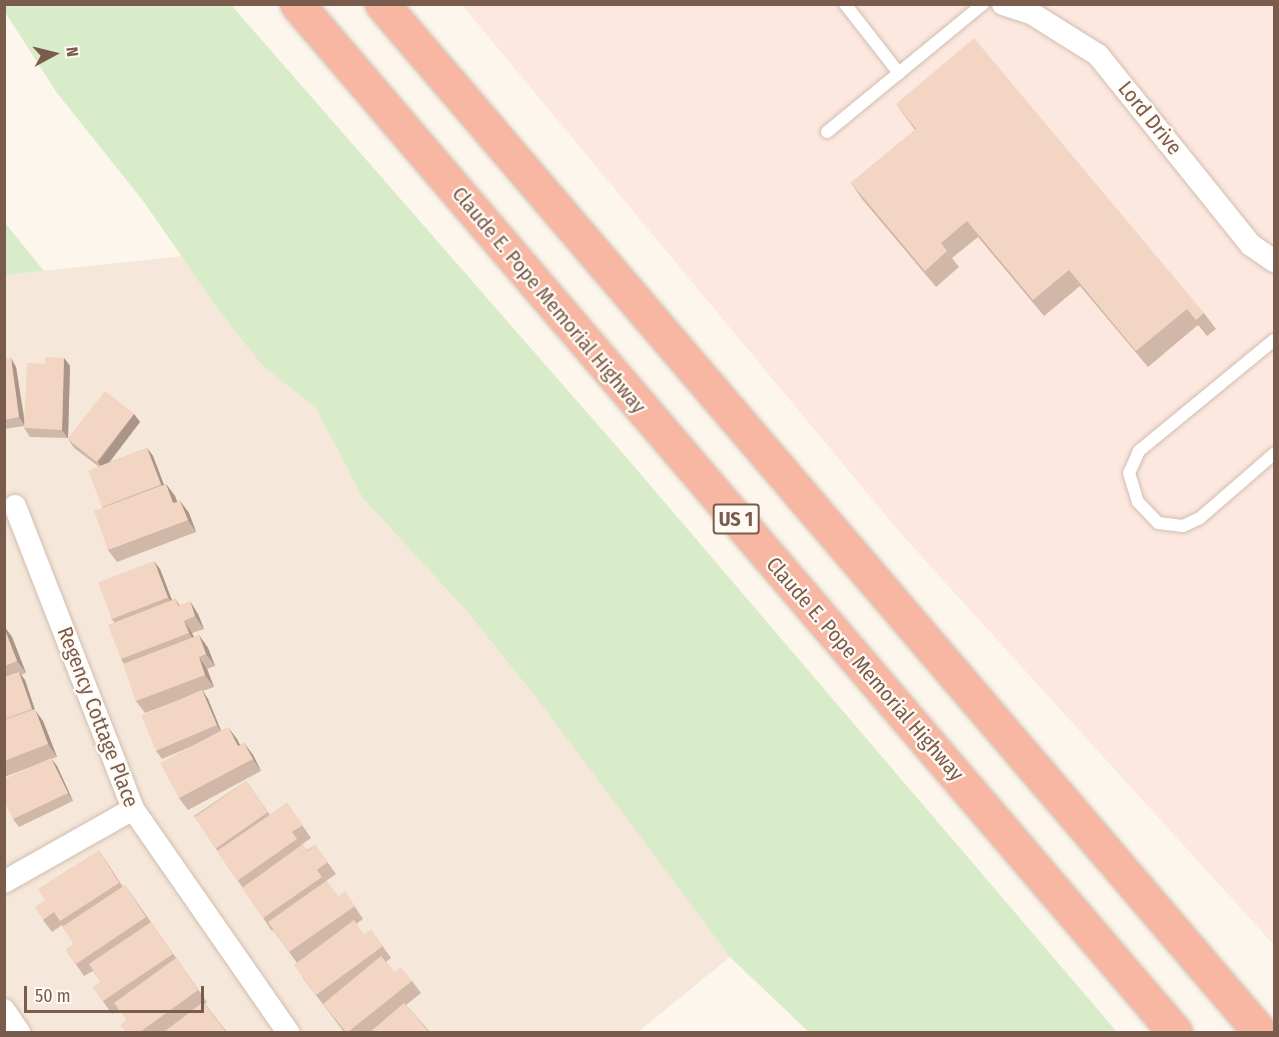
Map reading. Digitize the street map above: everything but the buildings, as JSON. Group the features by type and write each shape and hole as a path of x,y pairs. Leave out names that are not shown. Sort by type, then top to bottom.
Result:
{"highway":[{"name":"Claude E. Pope Memorial Highway","path":"297,4 1175,1032"},
{"path":"382,4 1260,1032"}],"street":[{"name":"Lord Drive","path":"1003,4 1031,13 1098,55 1251,245 1275,261"},
{"name":"Regency Cottage Place","path":"15,506 132,809 288,1032"},
{"path":"4,882 132,809"},
{"path":"4,1010 20,1032"}],"lane":[{"path":"845,4 899,73"},
{"path":"827,132 983,4"},
{"path":"1275,340 1139,451 1129,473 1138,502 1158,524 1183,526 1200,518 1275,454"}],"shaded area":[{"path":"462,5 1274,5 1274,945 902,535"},
{"path":"373,236 809,1032 730,957 638,1032 5,1032 4,275"}],"green space":[{"path":"5,4 231,5 626,457 1117,1032 809,1032 730,957 536,697 466,610 363,498 316,408 262,365 215,305 144,202 57,93 5,12"},
{"path":"5,223 44,271 5,275"}]}
